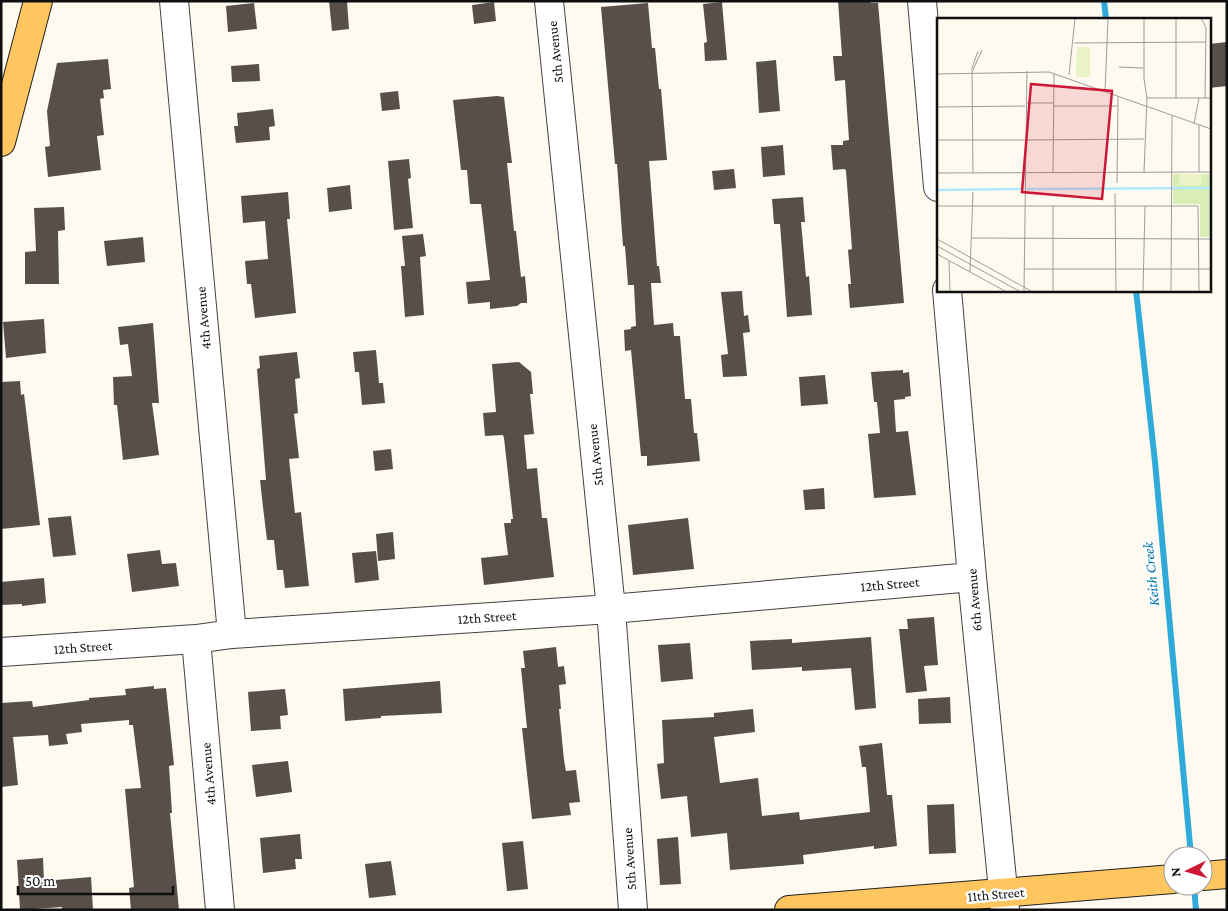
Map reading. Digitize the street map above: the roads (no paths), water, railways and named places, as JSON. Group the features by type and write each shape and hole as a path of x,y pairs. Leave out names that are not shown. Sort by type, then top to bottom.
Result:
{"main road":[{"path":"1,142 9,79 38,1"},
{"name":"11th Street","path":"789,910 1004,902 1163,880"}],"street":[{"name":"4th Avenue","path":"174,1 232,634"},
{"name":"5th Avenue","path":"550,1 611,608 633,910"},
{"path":"922,1 937,175"},
{"name":"6th Avenue","path":"947,291 972,577 1004,902"},
{"name":"12th Street","path":"1,652 611,608 972,577"},
{"name":"4th Avenue","path":"196,639 220,910"}],"waterway":[{"name":"Keith Creek","path":"1104,1 1106,18"},
{"name":"Keith Creek","path":"1136,291 1155,462 1190,846"},
{"name":"Keith Creek","path":"1195,896 1196,910"}]}
